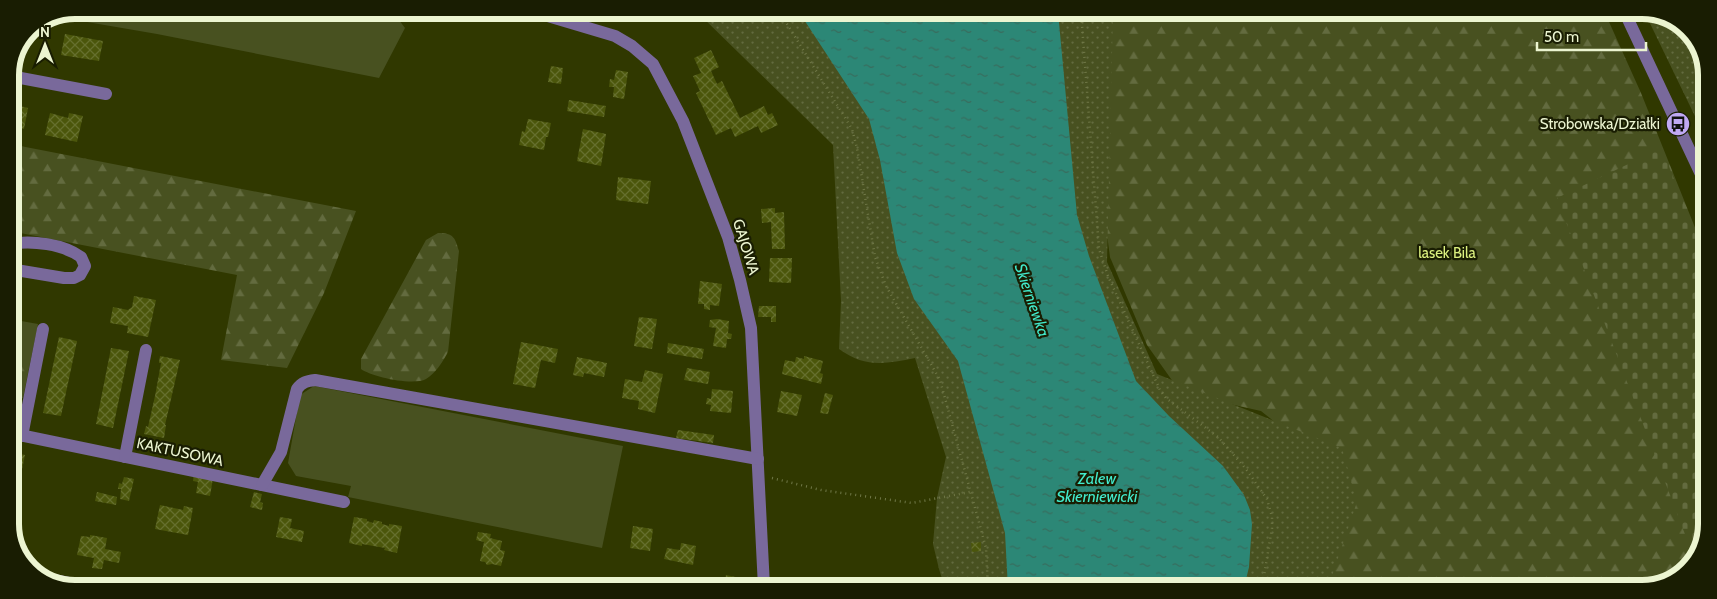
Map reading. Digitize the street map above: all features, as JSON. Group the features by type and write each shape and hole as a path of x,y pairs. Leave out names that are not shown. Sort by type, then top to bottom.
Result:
{"street":[{"name":"GAJOWA","path":"558,19 615,36 643,54 653,64 669,91 683,121 724,228 740,280 750,328 764,580"},
{"path":"1628,19 1698,168"},
{"path":"19,78 106,94"},
{"path":"19,244 36,243 70,251 82,258 85,266 80,275 70,278 19,270"},
{"path":"19,423 43,329"},
{"path":"126,457 146,350"},
{"path":"262,485 281,452 297,389 300,384 315,380 758,459"},
{"name":"KAKTUSOWA","path":"19,436 344,502"}],"path":[{"path":"783,19 852,130 857,148 875,257 890,295 940,380 986,548 988,580"},
{"path":"1082,19 1099,249 1108,276 1160,390 1166,398 1218,437 1246,468 1267,499 1272,517 1272,528 1263,580"},
{"path":"759,475 821,490 912,503 970,492"}],"green space":[{"path":"72,19 398,19 405,28 379,78 157,34"},
{"name":"Zalew Skierniewicki","path":"704,19 1113,19 1107,262 1157,374 1342,448 1357,502 1331,580 942,580 933,544 937,498 946,457 915,358 885,363 867,362 848,355 839,349 841,301 833,145"},
{"name":"lasek Bila","path":"1105,19 1608,19 1641,93 1698,235 1698,524 1697,535 1691,552 1673,571 1649,580 1313,580 1330,466 1261,411 1181,393 1147,345 1110,257 1099,173"},
{"path":"1648,19 1673,28 1691,47 1698,71 1698,122"},
{"path":"19,146 356,211 324,293 287,368 221,360 237,275 19,233"},
{"path":"1662,148 1698,242 1698,524 1697,535 1691,551 1557,198"},
{"path":"438,233 451,235 459,251 448,352 433,374 420,381 393,380 366,372 361,369 361,359 426,240"},
{"path":"19,321 38,324 23,398 19,399"},
{"path":"19,356 26,360 23,392 19,394"},
{"path":"314,386 623,446 602,548 348,497 351,486 296,476 288,463 300,395"}],"water":[{"name":"Zalew Skierniewicki","path":"804,19 1059,19 1077,215 1089,256 1136,381 1169,416 1223,466 1244,495 1250,510 1252,524 1249,567 1246,580 1008,580 1005,533 958,361 914,299 897,253 880,160 869,119"}],"building":[{"path":"65,34 103,41 99,61 61,55"},
{"path":"711,50 719,67 711,71 717,84 722,81 740,118 764,106 768,115 772,113 778,125 761,133 758,126 735,137 731,128 716,135 696,93 700,91 693,76 701,73 694,58"},
{"path":"551,66 563,68 561,84 548,82"},
{"path":"616,70 628,72 624,99 613,97 614,87 609,87 610,79 614,80"},
{"path":"19,99 22,100 20,106 28,108 24,129 19,128"},
{"path":"569,100 606,106 604,117 567,111"},
{"path":"50,113 68,118 69,113 83,116 77,142 45,135"},
{"path":"528,119 551,123 544,150 519,145 522,131 525,132"},
{"path":"583,129 606,134 601,166 577,161"},
{"path":"618,177 651,181 648,204 616,200"},
{"path":"775,208 775,213 784,212 785,249 772,249 771,222 762,223 761,209"},
{"path":"770,258 792,258 791,283 769,282"},
{"path":"700,281 722,284 719,306 710,305 710,310 704,309 704,304 698,304"},
{"path":"134,296 156,300 148,337 127,333 128,326 110,323 113,307 128,310 132,307"},
{"path":"759,306 776,306 776,322 771,322 771,317 758,317"},
{"path":"639,317 657,319 652,349 634,346"},
{"path":"710,320 729,321 728,333 732,334 731,339 727,339 726,348 713,346 716,328 709,327"},
{"path":"59,337 77,341 61,416 43,413"},
{"path":"521,342 558,349 555,363 541,360 535,388 513,384"},
{"path":"668,343 704,349 702,359 667,353"},
{"path":"111,348 129,351 113,428 96,424"},
{"path":"160,356 180,360 165,425 164,438 144,434 146,426 148,427 155,396 161,363 159,363"},
{"path":"804,356 823,361 820,373 823,374 821,384 782,374 785,360 795,362 796,357 804,359"},
{"path":"577,357 607,363 604,377 584,373 583,377 573,375"},
{"path":"687,368 710,372 708,384 684,380"},
{"path":"645,370 663,374 655,413 638,409 639,401 622,398 625,379 642,382"},
{"path":"712,389 733,391 731,413 710,411 711,405 706,404 707,398 711,399"},
{"path":"781,391 802,395 797,416 777,412"},
{"path":"825,393 833,395 828,414 820,413"},
{"path":"678,430 714,435 713,443 676,438"},
{"path":"19,454 25,455 21,474 19,473"},
{"path":"194,474 213,478 210,496 196,493 198,482 193,481"},
{"path":"124,477 134,479 129,501 120,499 121,489 118,489 119,483 122,484"},
{"path":"97,492 117,497 116,505 95,501"},
{"path":"254,492 262,494 260,502 263,503 262,510 250,507"},
{"path":"160,505 183,510 184,506 193,508 188,535 155,529"},
{"path":"280,517 292,519 290,528 304,531 302,542 276,537"},
{"path":"354,517 367,519 367,521 373,523 374,520 382,522 382,524 389,526 389,524 402,526 397,553 384,550 385,548 349,543"},
{"path":"633,526 653,529 650,551 630,548"},
{"path":"478,532 491,534 490,538 502,541 500,550 505,551 501,566 487,565 485,562 480,561 484,542 476,540"},
{"path":"90,535 107,538 105,549 121,552 119,563 104,560 102,569 92,568 94,558 77,555 81,536 90,537"},
{"path":"981,542 981,551 972,552 971,543"},
{"path":"681,543 696,546 693,565 664,559 667,548 680,550"},
{"path":"726,575 745,579 745,580 725,580"}],"place":[{"name":"Strobowska/Działki","path":"1678,124"}],"water label":[{"name":"Skierniewka","path":"1032,300"}]}
